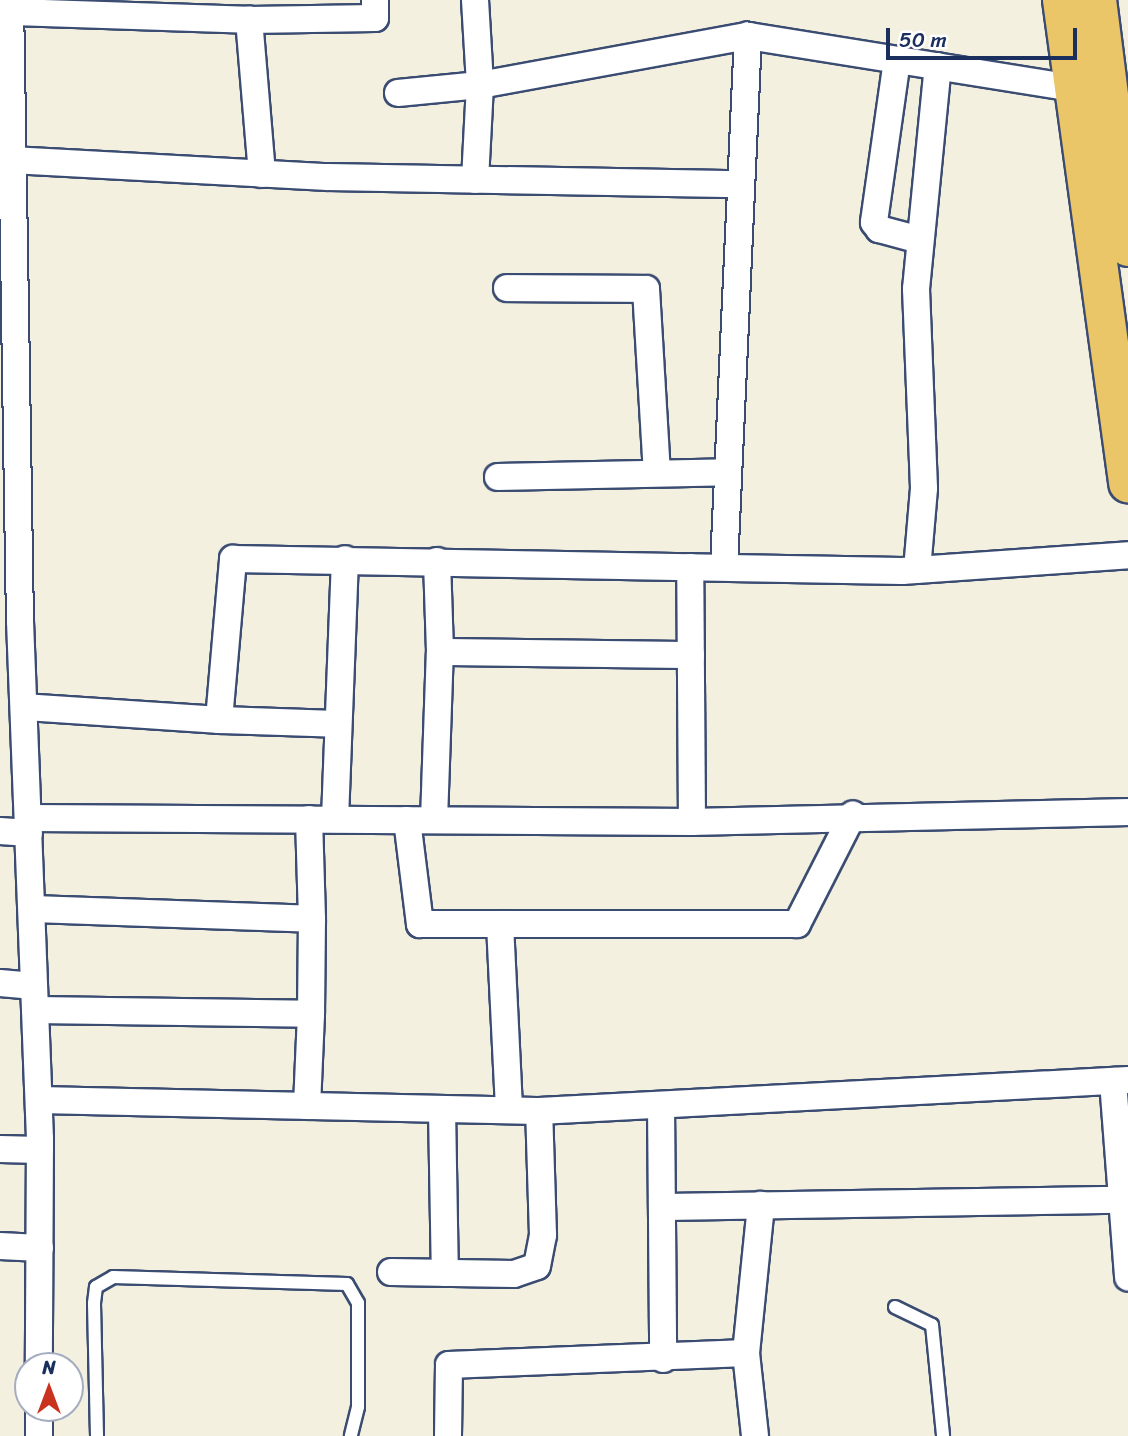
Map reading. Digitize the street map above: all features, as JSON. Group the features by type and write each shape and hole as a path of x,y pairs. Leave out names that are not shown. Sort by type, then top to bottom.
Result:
{"main road":[{"path":"1062,0 1128,484"},
{"path":"1097,0 1128,247"}],"street":[{"path":"39,1352 39,1100 24,707 8,409 6,208 11,160 5,75 11,6 249,20 375,18 375,0"},
{"path":"475,0 480,85 475,180"},
{"path":"249,20 262,174"},
{"path":"724,566 748,36"},
{"path":"398,93 480,85 748,36 1074,88"},
{"path":"897,60 874,222 879,229 920,240"},
{"path":"917,570 924,488 920,240 938,66"},
{"path":"11,160 262,174 740,184"},
{"path":"507,288 646,289 657,473"},
{"path":"498,477 728,472"},
{"path":"219,720 233,559 917,570 1128,555"},
{"path":"307,1106 312,919 322,819 338,724 345,559"},
{"path":"434,820 440,652 437,561"},
{"path":"690,567 692,821"},
{"path":"440,652 691,655"},
{"path":"24,707 219,720 338,724"},
{"path":"0,831 28,825 322,819 692,821 853,814 1128,812"},
{"path":"407,820 420,924 797,924 853,814"},
{"path":"32,909 312,919"},
{"path":"500,924 509,1110"},
{"path":"0,983 35,998 311,1014"},
{"path":"39,1100 539,1111 1120,1081 1122,1200 1128,1277"},
{"path":"661,1105 663,1359"},
{"path":"442,1109 445,1273"},
{"path":"391,1272 514,1274 537,1266 542,1235 539,1111"},
{"path":"0,1149 40,1150"},
{"path":"662,1207 1122,1200"},
{"path":"755,1436 746,1353 761,1205"},
{"path":"0,1246 40,1248"},
{"path":"448,1436 449,1365 663,1359 746,1353"}],"lane":[{"path":"97,1436 94,1303 96,1287 113,1277 347,1284 358,1303 358,1407 351,1436"},
{"path":"895,1307 932,1325 943,1436"}]}
